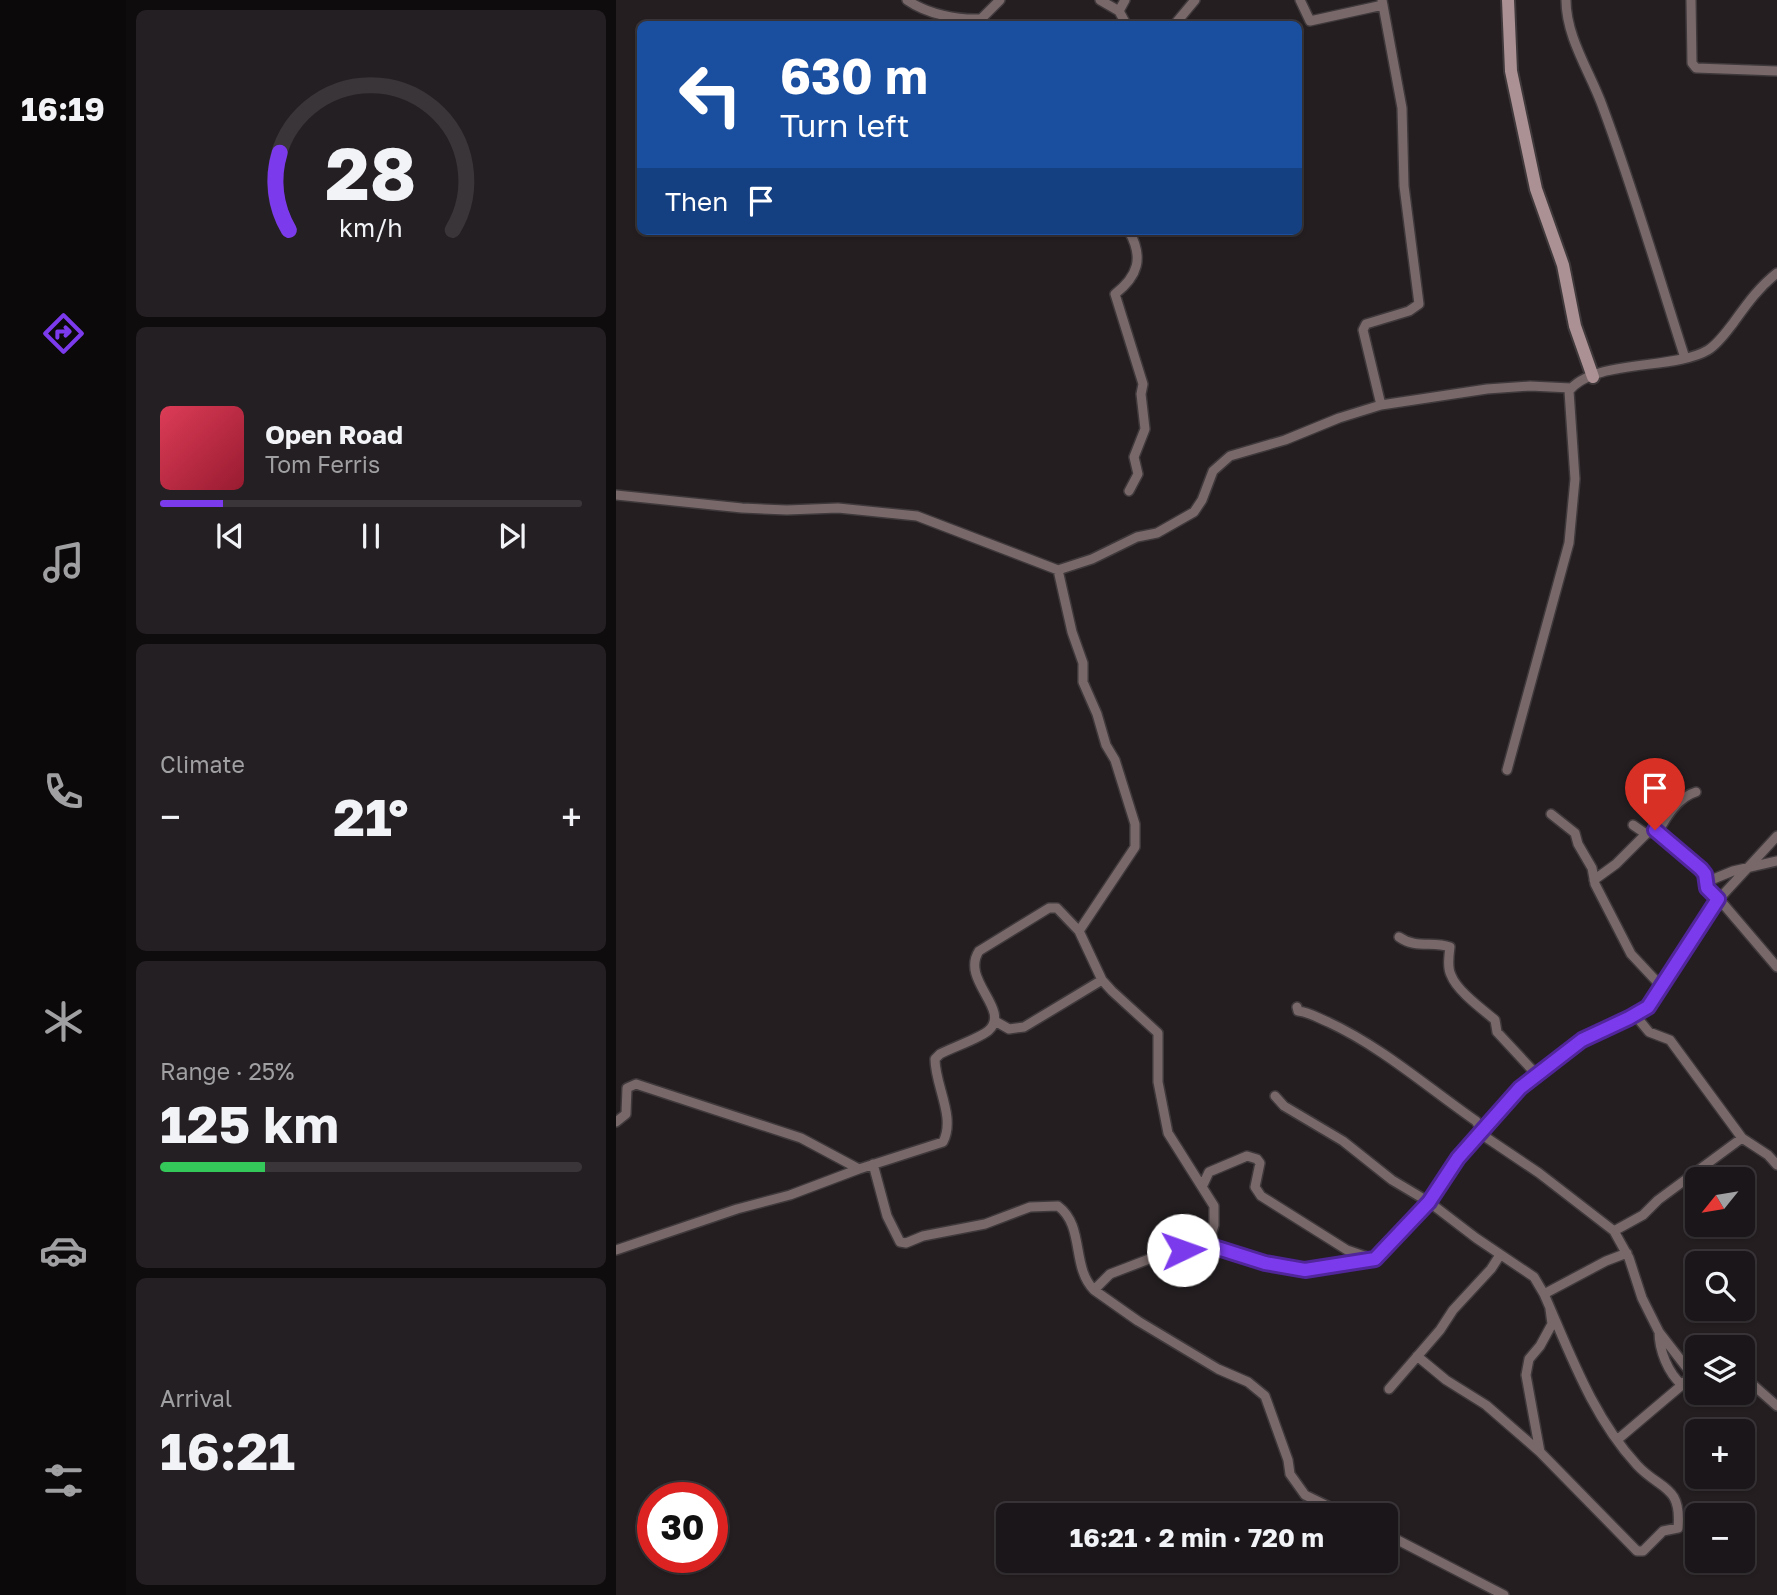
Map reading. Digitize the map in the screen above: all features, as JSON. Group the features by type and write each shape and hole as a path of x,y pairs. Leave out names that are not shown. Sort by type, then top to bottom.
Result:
{"street":[{"path":"907,0 919,8 965,20 981,19 1000,0"},
{"path":"1100,0 1119,11 1124,21"},
{"path":"1119,11 1125,0"},
{"path":"1178,21 1195,0"},
{"path":"1300,0 1310,21 1382,2 1402,108 1404,186 1419,304 1409,311 1366,324 1363,330 1381,405"},
{"path":"1508,0 1511,71 1536,189 1563,265 1575,326 1592,377"},
{"path":"1566,0 1578,50 1602,104 1685,358"},
{"path":"1691,0 1692,63 1696,68 1777,71"},
{"path":"1129,491 1138,474 1134,457 1144,429 1141,394 1143,384 1115,294 1131,281 1139,255 1131,235"},
{"path":"616,495 742,508 838,508 918,516 1058,570 1092,559 1137,537 1157,533 1194,512 1202,500 1213,471 1230,456 1285,440 1339,418 1381,405 1487,389 1530,386 1571,388 1610,370 1685,358 1709,350 1762,285 1777,273"},
{"path":"1507,770 1569,543 1575,479 1569,401 1571,388"},
{"path":"1058,570 1072,632 1083,663 1083,682 1097,714 1106,745 1115,760 1135,824 1136,841 1135,847 1079,931"},
{"path":"1658,832 1677,805 1689,794 1696,792"},
{"path":"1551,814 1575,833 1578,844 1592,868 1594,880 1630,954 1661,986"},
{"path":"1633,825 1646,834"},
{"path":"1594,880 1616,864 1646,834 1655,830 1701,869 1705,874 1707,888 1777,967"},
{"path":"1094,1290 1110,1274 1157,1256 1208,1245 1265,1263 1305,1270 1375,1259 1429,1202 1458,1158 1520,1088 1582,1040 1648,1007 1718,899 1777,836"},
{"path":"1706,882 1748,867 1777,861"},
{"path":"616,1250 943,1142 947,1133 947,1118 935,1059 940,1054 989,1031 995,1021 994,1011 973,964 979,951 1049,908 1057,908 1079,931 1102,979 1112,992 1158,1033 1158,1082 1168,1133 1214,1206 1215,1217 1208,1245"},
{"path":"1399,937 1415,945 1442,944 1450,947 1450,975 1476,1005 1495,1020 1497,1032 1537,1075"},
{"path":"995,1021 1009,1029 1024,1027 1102,979"},
{"path":"1297,1007 1298,1011 1364,1042 1426,1084 1476,1121 1481,1134"},
{"path":"1635,1015 1649,1032 1670,1040 1742,1138 1768,1155 1777,1165"},
{"path":"616,1122 626,1114 627,1088 636,1084 801,1138 859,1169"},
{"path":"1275,1096 1284,1105 1343,1141 1392,1180 1429,1202 1534,1277 1593,1404 1638,1466 1670,1491 1679,1508 1678,1528 1663,1531 1643,1551 1637,1551 1540,1452 1486,1405 1446,1380 1417,1356"},
{"path":"1481,1134 1539,1173 1614,1231 1627,1253 1642,1298 1659,1332 1685,1366"},
{"path":"1614,1231 1643,1215 1658,1200 1742,1138"},
{"path":"1202,1187 1209,1172 1253,1156 1260,1163 1255,1187 1261,1196 1348,1250 1375,1259"},
{"path":"873,1164 887,1216 900,1242 985,1224 1030,1207 1058,1206 1069,1215 1081,1267 1094,1290 1138,1321 1218,1369 1248,1382 1265,1396 1288,1460 1290,1474 1305,1495 1321,1503"},
{"path":"1544,1294 1606,1261 1627,1253"},
{"path":"1390,1389 1500,1255"},
{"path":"1540,1452 1526,1375 1529,1359 1552,1324 1550,1309"},
{"path":"1659,1332 1659,1345 1674,1378 1682,1385"},
{"path":"1617,1440 1685,1382"},
{"path":"1755,1387 1777,1406"},
{"path":"1398,1540 1504,1595"}],"route":[{"path":"1183,1250 1208,1245 1265,1263 1305,1270 1375,1259 1429,1202 1458,1158 1520,1088 1582,1040 1648,1007 1718,899 1707,888 1705,874 1701,869 1655,830"}]}
